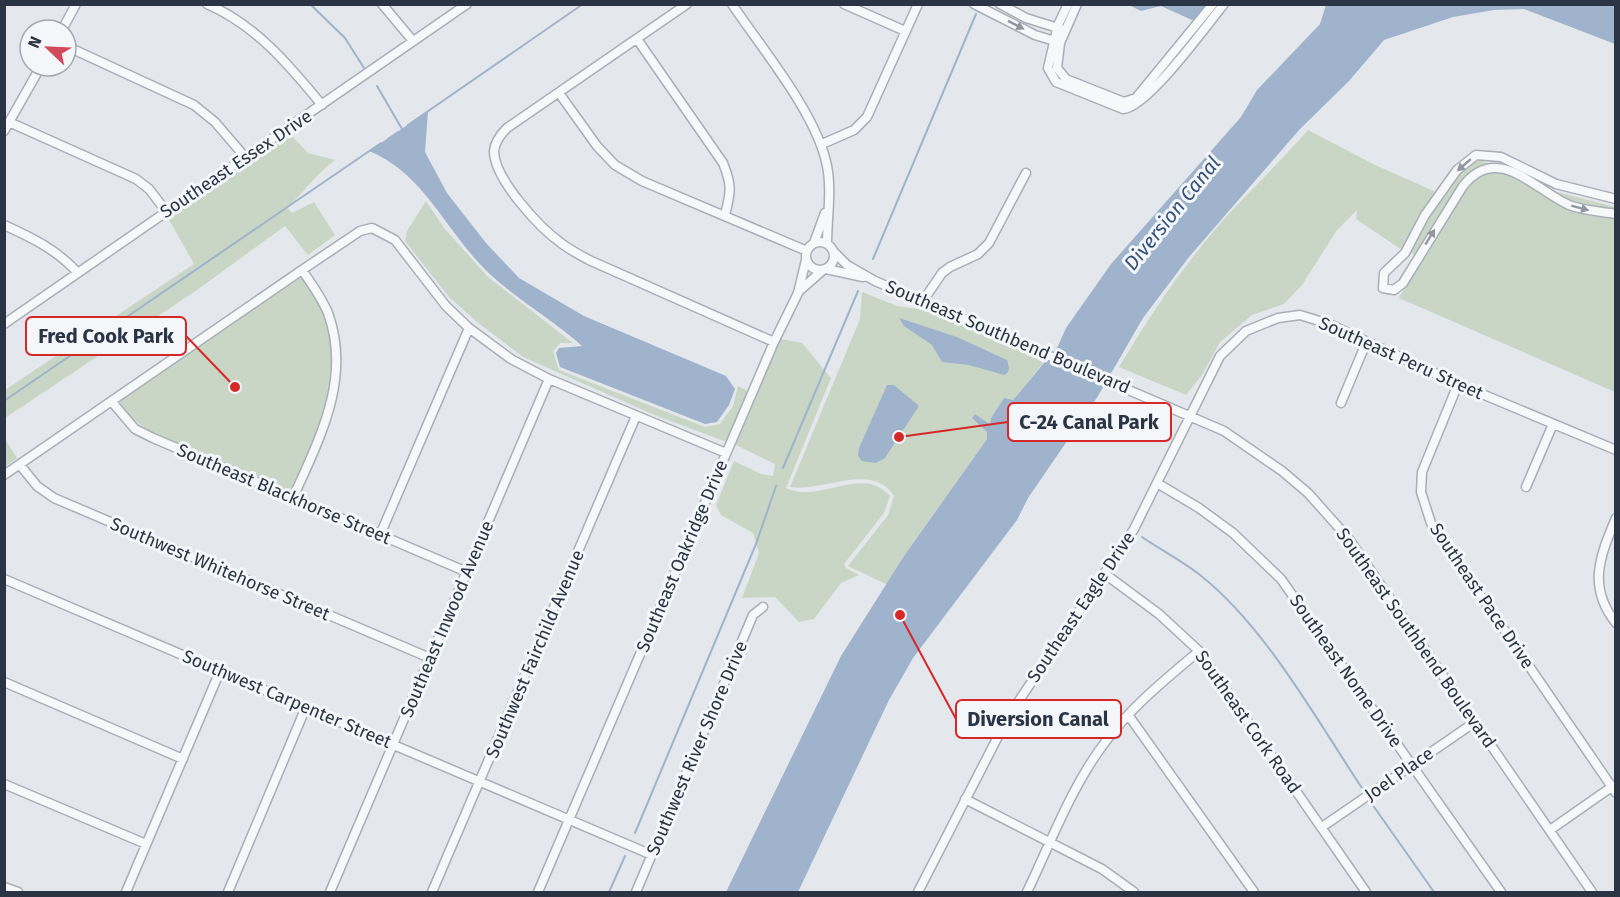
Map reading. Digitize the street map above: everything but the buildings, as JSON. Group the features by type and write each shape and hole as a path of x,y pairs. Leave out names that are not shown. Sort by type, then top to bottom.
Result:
{"street":[{"path":"68,18 76,4"},
{"path":"207,4 247,27 280,54 322,105"},
{"path":"382,4 413,41"},
{"name":"Southeast Essex Drive","path":"4,324 467,4"},
{"path":"687,4 507,128 494,149 495,162 504,178 536,219 561,243 589,260 774,342"},
{"path":"559,93 597,146 615,165 642,181 724,215 807,256 815,269 824,269 834,260 830,248 827,207 828,169 822,144 804,111 732,4"},
{"path":"844,4 905,31"},
{"path":"822,144 854,130 867,117 918,4"},
{"path":"974,4 1057,42"},
{"path":"1000,4 1026,18 1060,29"},
{"path":"1068,4 1048,68 1050,73 1056,81 1090,93 1123,110 1136,101 1188,41 1224,4"},
{"path":"1060,29 1077,4"},
{"path":"1188,41 1213,4"},
{"path":"637,39 723,163 731,181 731,193 724,215"},
{"path":"78,52 194,105 215,122 245,157"},
{"path":"4,131 34,78"},
{"path":"9,122 136,179 149,189 166,211"},
{"path":"1616,199 1556,184 1496,156 1476,155 1457,170 1425,215 1405,253 1384,273 1382,283 1387,291 1394,290 1403,283 1468,178 1495,166 1508,169 1569,204 1616,214"},
{"path":"1495,166 1496,156"},
{"path":"923,301 942,273 978,254 989,243 1026,173"},
{"path":"807,256 827,207"},
{"path":"4,225 40,241 64,258 78,273"},
{"path":"4,475 360,231 372,228 381,230 395,240 432,290 469,328 511,359 549,379 726,453"},
{"path":"814,243 830,248"},
{"name":"Southeast Southbend Boulevard","path":"830,248 847,264 872,279 1224,431 1282,471 1330,515 1379,580 1592,892"},
{"path":"1405,253 1416,260"},
{"name":"Southeast Oakridge Drive","path":"538,892 774,342 798,293 807,256"},
{"name":"Southeast Oakridge Drive","path":"798,293 824,269"},
{"name":"Southeast Southbend Boulevard","path":"824,269 872,279"},
{"path":"294,498 327,422 335,390 336,346 327,313 302,270"},
{"name":"Southeast Peru Street","path":"1190,415 1220,357 1246,331 1278,318 1300,315 1329,324 1458,384 1616,450"},
{"path":"380,535 469,328"},
{"path":"1341,403 1366,343"},
{"name":"Southeast Inwood Avenue","path":"330,892 549,379"},
{"name":"Southeast Pace Drive","path":"1458,384 1422,472 1421,492 1431,523 1614,788"},
{"name":"Southeast Blackhorse Street","path":"112,402 135,429 153,438 467,572"},
{"name":"Southeast Eagle Drive","path":"918,892 1008,717 1134,529 1190,415"},
{"name":"Southwest Fairchild Avenue","path":"432,892 636,416"},
{"path":"1526,487 1553,424"},
{"name":"Southwest Whitehorse Street","path":"20,465 37,486 54,498 430,658"},
{"name":"Southeast Nome Drive","path":"1157,483 1199,508 1233,533 1281,579 1501,892"},
{"path":"1616,518 1600,555 1598,581 1605,610 1616,623"},
{"name":"Southeast Cork Road","path":"1105,574 1159,614 1199,651 1366,892"},
{"name":"Southwest Carpenter Street","path":"4,579 652,855"},
{"name":"Southwest River Shore Drive","path":"636,892 753,615 763,607"},
{"path":"1027,892 1080,784 1106,741 1129,716 1199,651"},
{"path":"126,892 220,671"},
{"path":"4,682 183,759"},
{"path":"228,892 306,707"},
{"path":"1129,716 1254,892"},
{"name":"Joel Place","path":"1322,827 1475,722"},
{"path":"4,784 146,844"},
{"path":"1550,830 1614,788"},
{"path":"965,799 1102,869 1134,892"},
{"path":"4,886 18,892"}],"green space":[{"path":"1308,130 1375,165 1436,192 1402,250 1356,219 1357,210 1337,230 1302,285 1284,304 1252,315 1220,342 1202,375 1186,395 1119,367 1146,323 1191,259 1224,219"},
{"path":"288,132 308,153 335,160 287,208 292,213 314,202 335,235 308,255 285,226 197,290 5,418 5,390 194,264 168,218"},
{"path":"1480,160 1553,191 1615,207 1615,392 1399,298 1421,260 1410,252 1438,200 1456,176"},
{"path":"426,201 444,228 488,277 573,343 560,343 553,351 559,370 705,427 720,424 733,406 738,386 748,391 727,442 657,416 523,357 477,322 449,297 405,241 407,231"},
{"path":"303,276 329,326 334,364 328,402 293,495 157,436 127,415 120,402 132,390"},
{"path":"862,292 897,306 918,309 942,317 1034,354 1033,356 1043,363 1013,400 1004,399 991,418 990,424 975,414 972,418 988,432 987,439 904,556 888,585 848,566 888,515 894,496 884,486 860,479 802,488 790,487 860,319"},
{"path":"781,339 802,343 831,378 786,488 799,492 812,492 853,484 866,484 879,487 890,496 884,513 844,564 846,568 859,575 841,583 814,619 799,622 775,597 742,598 759,553 753,533 721,515 716,505 734,461 761,474 773,476 775,464 734,444"},
{"path":"5,439 17,458 4,467"}],"water":[{"path":"1129,5 1208,5 1198,18 1192,20 1161,6 1141,11"},
{"path":"1326,5 1615,5 1615,44 1524,9 1494,10 1453,17 1384,40 1349,81 1300,129 1189,257 1143,318 1098,396 1028,498 1017,520 913,658 889,700 798,892 726,892 841,656 904,556 987,439 987,432 972,418 975,414 990,424 991,418 1004,398 1013,400 1058,346 1066,328 1111,264 1241,117 1257,90 1320,24"},
{"path":"428,111 425,152 447,193 486,243 519,278 584,316 726,376 735,389 729,405 717,422 705,424 560,367 556,353 559,348 582,346 491,275 475,259 406,174 389,161 369,151"},
{"path":"899,318 957,337 1007,360 1009,370 1004,375 969,365 942,362 932,345 904,326"},
{"path":"887,385 894,385 919,406 885,458 876,463 862,461 858,456 859,448"}],"waterway":[{"path":"310,4 345,38 364,68"},
{"path":"408,125 583,4"},
{"path":"873,259 976,14"},
{"path":"377,86 402,129"},
{"path":"388,139 398,132"},
{"path":"4,401 381,143"},
{"path":"783,468 858,291"},
{"path":"635,833 756,544 776,486"},
{"path":"1142,537 1200,575 1246,620 1288,675 1362,788"},
{"path":"1372,804 1434,892"},
{"path":"609,892 625,856"}],"place":[{"name":"Fred Cook Park","path":"235,387"},
{"name":"C-24 Canal Park","path":"899,437"},
{"name":"Diversion Canal","path":"900,615"}]}
